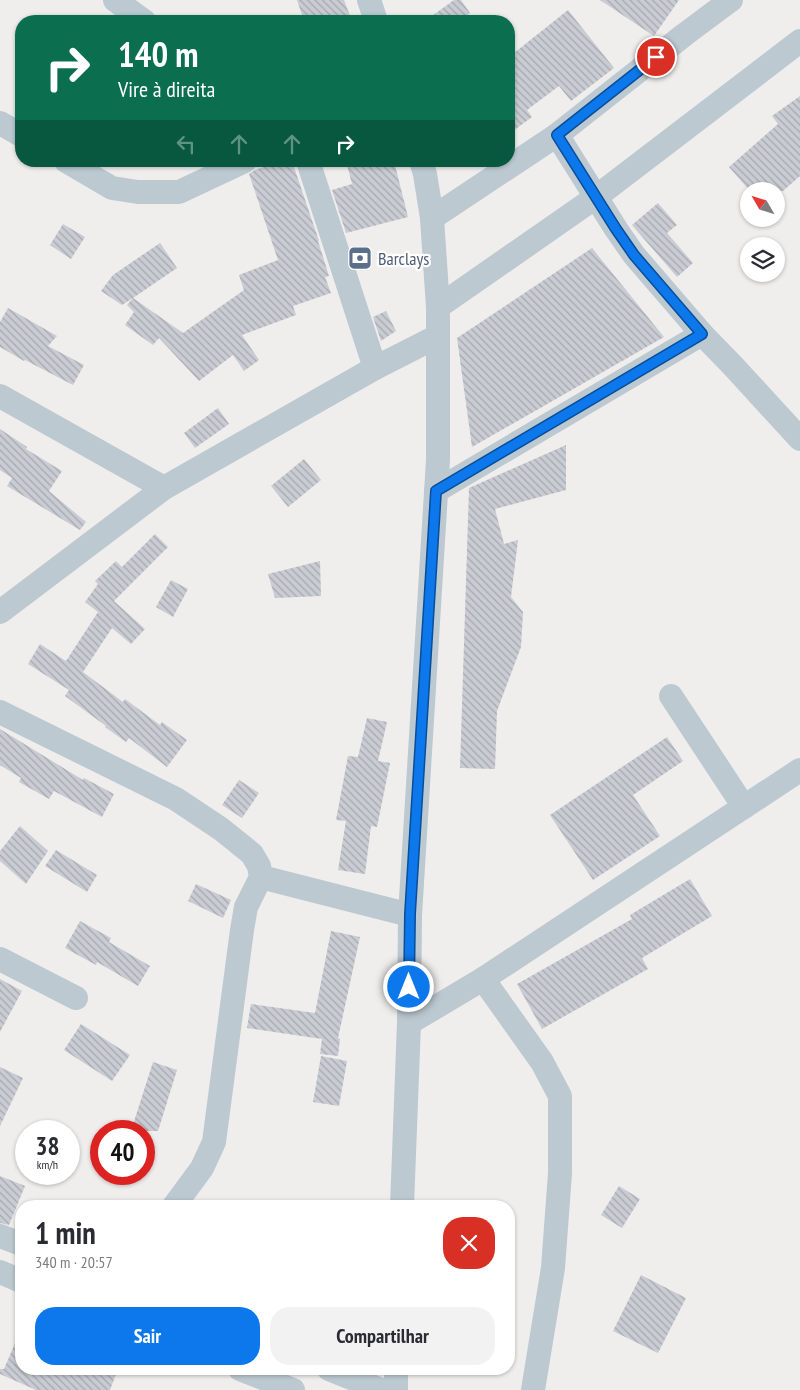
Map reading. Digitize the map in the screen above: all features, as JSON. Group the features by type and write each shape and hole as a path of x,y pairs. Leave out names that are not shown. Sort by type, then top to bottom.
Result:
{"street":[{"path":"115,0 136,15"},
{"path":"369,0 374,15"},
{"path":"515,163 557,135 731,0"},
{"path":"438,307 596,197 800,41"},
{"path":"0,123 15,132"},
{"path":"557,135 634,255 702,334 800,439"},
{"path":"76,167 112,188 138,192 178,192 232,167"},
{"path":"310,167 375,368"},
{"path":"402,1200 409,1023 410,914 436,491 438,307 432,218 423,167"},
{"path":"432,218 509,167"},
{"path":"436,491 702,334"},
{"path":"0,612 164,488 375,368 438,336"},
{"path":"0,396 164,488"},
{"path":"671,696 744,807"},
{"path":"0,712 176,799 221,829 252,854 259,866 261,877 246,907 214,1142 202,1168 178,1200"},
{"path":"409,1023 483,979 800,770"},
{"path":"261,877 410,914"},
{"path":"0,958 76,998"},
{"path":"483,979 542,1062 560,1096 560,1173 553,1268 533,1390"},
{"path":"0,1236 15,1242"},
{"path":"0,1272 15,1278"},
{"path":"255,1375 292,1390"},
{"path":"344,1375 381,1390"},
{"path":"396,1375 396,1390"}],"building":[{"path":"297,0 344,0 350,15 302,15"},
{"path":"454,0 461,0 470,13 468,15 433,15"},
{"path":"600,0 679,0 654,36"},
{"path":"568,10 614,68 571,101 559,86 527,110 532,117 515,130 515,52"},
{"path":"800,96 800,176 785,189 785,182 742,182 729,167 778,124 772,116"},
{"path":"264,167 294,167 319,241 329,276 325,277 331,293 293,306 296,315 242,335 259,360 244,371 233,355 199,381 159,338 153,345 125,325 134,312 127,305 133,298 183,333 244,290 239,275 278,260 249,174"},
{"path":"348,167 396,167 408,217 346,233 332,190 352,184"},
{"path":"658,203 677,225 667,233 693,263 677,277 632,225"},
{"path":"63,224 85,237 71,259 50,245"},
{"path":"160,243 177,268 122,305 101,291 113,275"},
{"path":"592,248 664,337 472,447 457,338"},
{"path":"8,308 57,336 48,346 84,365 73,385 0,347 0,322"},
{"path":"386,311 396,331 381,341 373,317"},
{"path":"218,408 229,424 195,448 184,433"},
{"path":"0,429 27,447 26,449 62,471 49,491 86,522 80,530 7,486 12,478 0,470"},
{"path":"566,445 566,490 495,509 504,544 518,540 511,597 523,612 521,647 497,711 495,769 460,768 469,488"},
{"path":"304,459 321,480 288,507 271,486"},
{"path":"155,534 168,547 114,601 145,629 131,644 112,628 83,672 123,702 125,699 160,725 162,722 187,740 167,767 129,738 126,742 105,727 65,696 69,690 28,664 40,644 66,661 98,612 85,602 98,584 95,581 116,561 122,567"},
{"path":"320,561 321,596 275,598 268,574"},
{"path":"171,580 188,589 173,617 156,607"},
{"path":"367,718 387,722 378,761 390,763 377,827 371,826 365,874 338,870 346,821 336,820 348,756 358,757"},
{"path":"0,729 83,780 84,778 114,794 102,817 54,791 49,799 19,782 21,778 0,765"},
{"path":"667,737 683,761 633,795 660,836 593,880 550,815"},
{"path":"239,780 259,793 242,818 222,805"},
{"path":"20,826 48,851 26,884 0,861 0,851"},
{"path":"56,850 97,875 87,892 45,866"},
{"path":"690,879 712,916 642,958 648,969 542,1029 517,984 632,919 630,915"},
{"path":"196,884 231,900 223,918 188,901"},
{"path":"80,921 111,938 109,942 150,966 138,986 97,962 96,965 65,948"},
{"path":"331,931 360,937 338,1038 340,1039 338,1056 320,1054 322,1039 247,1028 251,1004 315,1013"},
{"path":"0,979 22,991 0,1032"},
{"path":"81,1024 130,1055 112,1081 64,1050"},
{"path":"321,1056 347,1061 339,1106 313,1102"},
{"path":"153,1062 177,1070 158,1131 155,1131 155,1120 135,1120"},
{"path":"0,1067 23,1078 0,1126"},
{"path":"0,1176 15,1182 15,1185 25,1186 19,1200 15,1200 15,1210 9,1225 0,1223"},
{"path":"619,1186 640,1199 622,1228 601,1215"},
{"path":"641,1275 686,1298 658,1353 613,1331"},
{"path":"15,1343 15,1375 116,1375 110,1390 36,1390 0,1374 0,1369 4,1369"}],"place":[{"name":"Barclays","path":"360,258"}],"route":[{"path":"409,987 410,914 436,491 702,334 634,255 557,135 656,57"}]}
